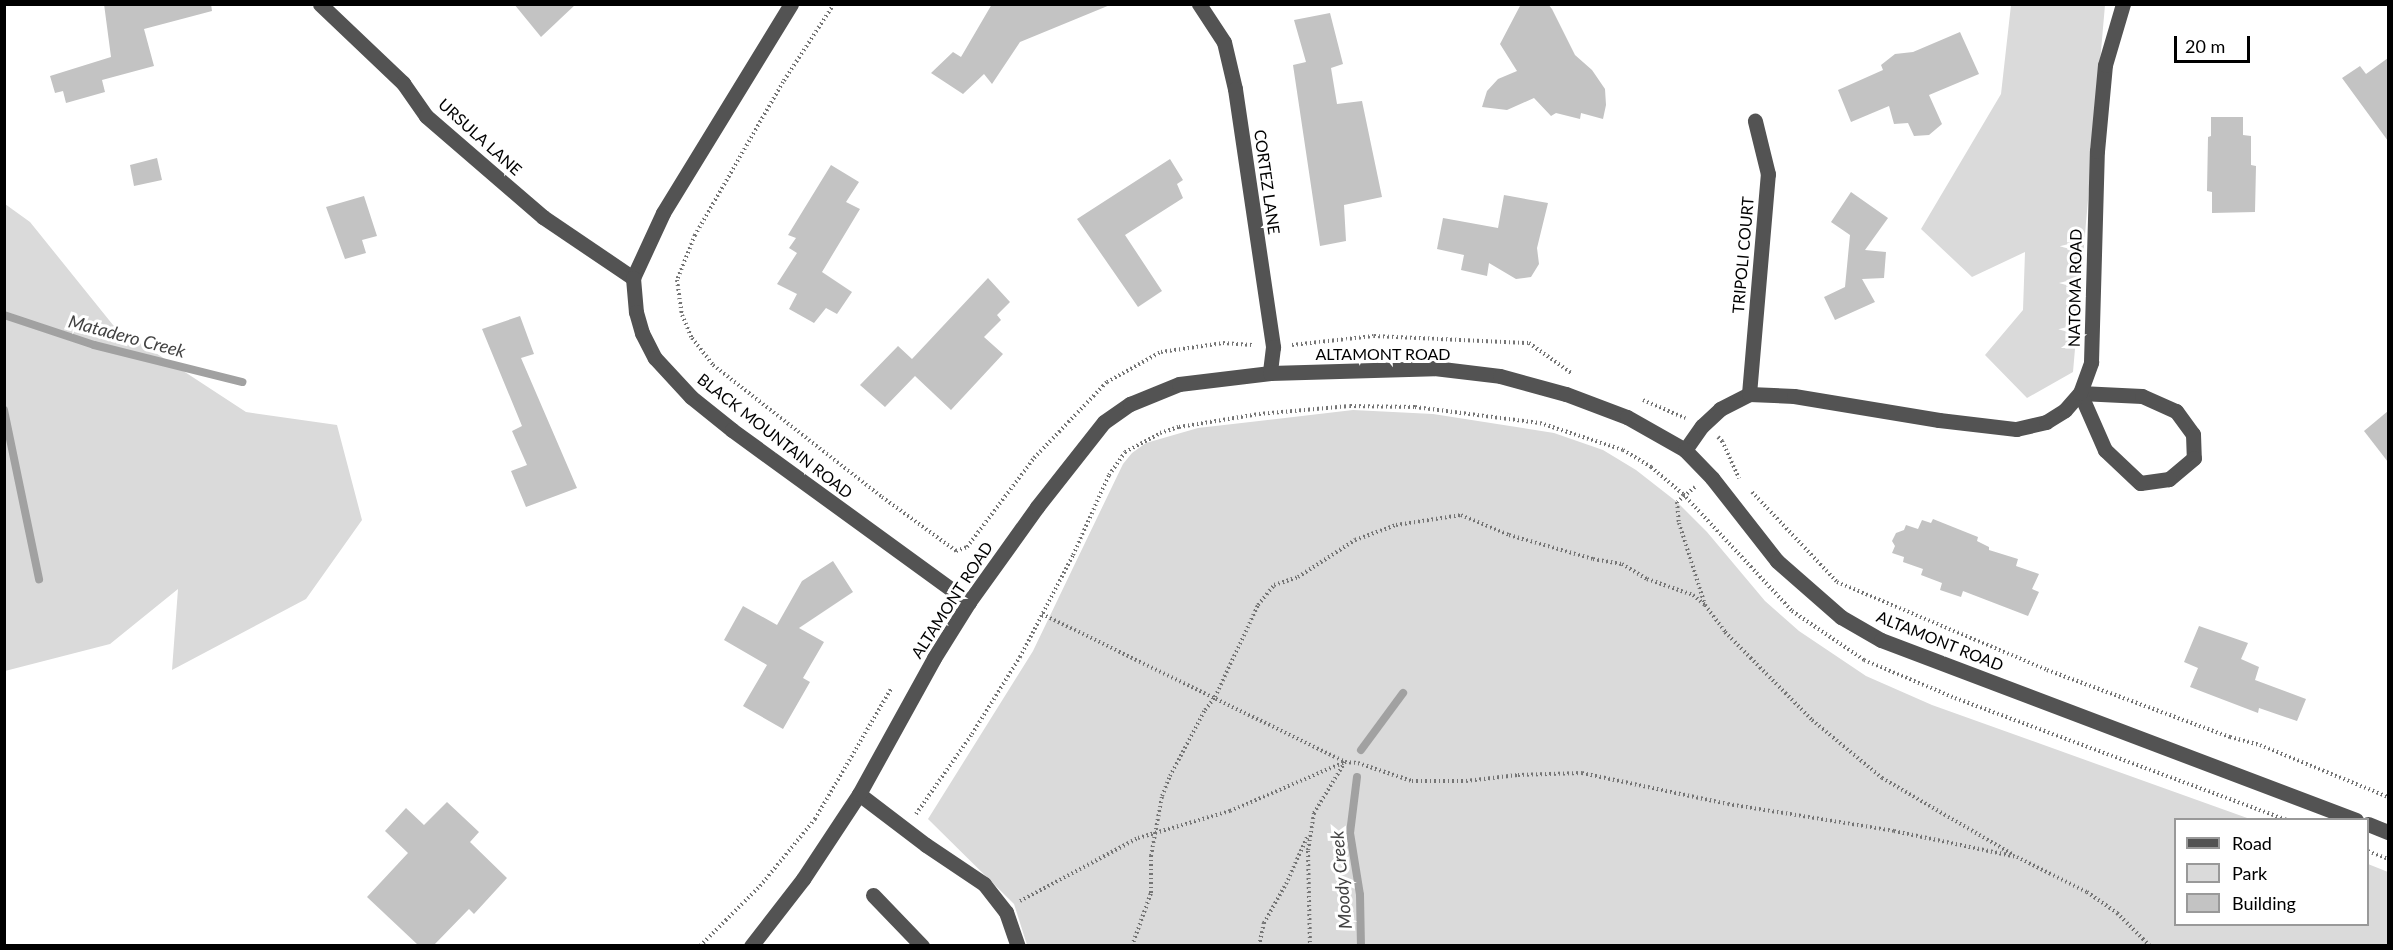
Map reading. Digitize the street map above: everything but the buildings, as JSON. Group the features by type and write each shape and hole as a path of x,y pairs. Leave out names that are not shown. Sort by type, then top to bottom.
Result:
{"street":[{"name":"URSULA LANE","path":"320,4 403,83 426,116 543,217 633,278"},
{"name":"BLACK MOUNTAIN ROAD","path":"791,4 663,213 633,278 636,312 642,333 655,358 691,397 969,602"},
{"name":"CORTEZ LANE","path":"1199,4 1224,42 1235,89 1273,347 1270,373"},
{"name":"NATOMA ROAD","path":"1685,450 1702,426 1720,408 1749,394 1794,396 2016,429 2046,422 2066,410 2080,393 2091,362 2097,151 2105,65 2123,4"},
{"name":"TRIPOLI COURT","path":"1749,394 1768,174 1755,121"},
{"name":"ALTAMONT ROAD","path":"751,945 803,879 858,794 934,657 969,602 1037,507 1104,422 1130,404 1179,384 1270,373 1434,368 1500,376 1566,394 1627,417 1685,450 1712,478 1785,568 1841,616 1881,640 2353,818"},
{"path":"2080,393 2142,396 2176,411 2193,435 2194,458 2169,479 2140,483 2105,450 2080,393"},
{"path":"858,794 984,884 1006,912 1018,945"},
{"path":"2369,825 2388,832"},
{"path":"873,895 922,945"}],"path":[{"path":"834,4 783,82 694,235 677,280 682,315 692,339 713,365 853,475 956,550 967,547 1034,458 1107,382 1161,352 1223,343 1273,347 1374,336 1529,343 1576,376"},
{"path":"1637,398 1702,426 1722,441 1739,478 1837,582 2058,674 2260,745 2388,796"},
{"path":"906,829 972,734 1020,657 1109,475 1125,452 1160,433 1179,427 1259,414 1350,406 1415,407 1540,423 1623,450 1651,466 1683,494 1792,611 1864,660 1955,698 2284,818"},
{"path":"1705,605 1679,523 1677,502 1683,494 1712,478"},
{"path":"1132,945 1151,893 1151,856 1162,796 1205,710 1215,697 1258,605 1274,585 1298,577 1355,540 1396,525 1461,515 1509,535 1593,559 1622,564 1647,579 1693,595 1705,605 1725,632 1812,720 1882,778 2017,857 2087,892 2117,913 2150,945"},
{"path":"1042,614 1345,762 1358,763 1412,781 1466,781 1518,775 1582,773 1728,804 1894,831 2017,857"},
{"path":"700,945 760,886 815,819 897,679"},
{"path":"1310,945 1308,851 1311,828 1314,813 1345,762"},
{"path":"1006,912 1014,904 1138,838 1230,811 1345,762"},
{"path":"1259,945 1264,923 1286,884 1311,828"},
{"path":"2369,852 2388,859"}],"green space":[{"path":"2011,5 2105,5 2073,372 2027,398 1985,355 2023,310 2025,252 1972,277 1921,229 2001,94"},
{"path":"5,204 30,222 113,325 246,412 337,425 362,520 306,599 172,670 178,589 110,644 5,671"},
{"path":"1353,410 1433,414 1554,433 1603,450 1636,470 1677,502 1707,532 1765,601 1799,631 1866,676 1932,705 2247,818 2174,818 2174,926 2369,926 2369,864 2388,872 2388,945 1027,945 1014,904 928,819 1033,651 1123,464 1132,453 1146,443 1198,428"}],"waterway":[{"name":"Matadero Creek","path":"4,315 94,345 242,382"},
{"path":"4,410 39,579"},
{"name":"Moody Creek","path":"1361,750 1403,693"},
{"name":"Moody Creek","path":"1357,777 1350,833 1360,895 1361,946"}]}
